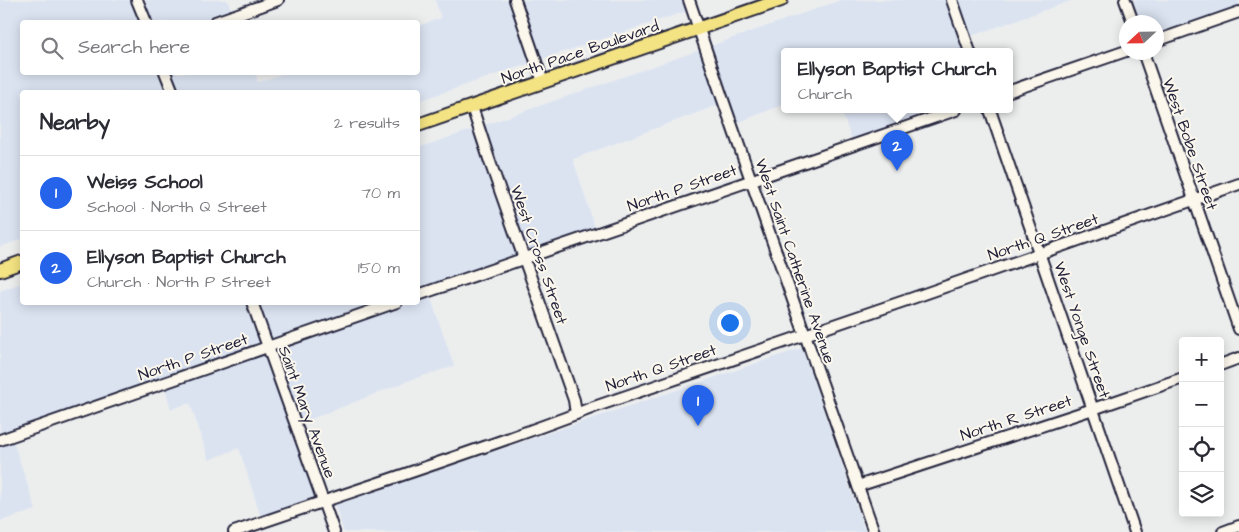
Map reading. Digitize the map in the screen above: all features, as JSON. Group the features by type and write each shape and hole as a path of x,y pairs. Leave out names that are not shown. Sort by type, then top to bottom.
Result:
{"main road":[{"name":"North Pace Boulevard","path":"420,124 781,0"},
{"path":"0,270 20,263"}],"street":[{"path":"137,0 145,20"},
{"path":"221,20 278,0"},
{"path":"515,0 543,82"},
{"name":"West Saint Catherine Avenue","path":"689,0 874,532"},
{"path":"952,0 969,48"},
{"path":"1125,0 1130,15"},
{"path":"1164,38 1239,12"},
{"path":"1013,90 1119,53"},
{"name":"West Bobe Street","path":"1146,60 1239,329"},
{"path":"166,75 172,90"},
{"name":"West Cross Street","path":"472,106 574,400 576,414"},
{"name":"North P Street","path":"420,294 947,113"},
{"name":"West Yonge Street","path":"991,113 1135,532"},
{"name":"North Q Street","path":"234,532 1239,184"},
{"name":"Saint Mary Avenue","path":"253,305 334,532"},
{"name":"North P Street","path":"0,440 387,305"},
{"path":"1224,363 1239,358"},
{"name":"North R Street","path":"858,486 1179,379"},
{"path":"1223,532 1239,526"}],"shaded area":[{"path":"0,0 131,0 138,20 20,20 20,75 160,75 165,90 20,90 20,240 0,247"},
{"path":"144,0 227,0 232,11 206,20 151,20"},
{"path":"435,0 508,0 530,63 420,100 420,90 178,90 172,75 256,75 258,82 280,75 420,75 420,25 441,18"},
{"path":"521,0 683,0 687,11 542,59"},
{"path":"841,0 946,0 963,48 781,48 781,105 737,123 711,46"},
{"path":"958,0 1073,0 971,36"},
{"path":"1131,0 1239,0 1239,6 1164,33 1164,15 1136,15"},
{"path":"700,50 718,105 573,159 595,228 528,252 485,125"},
{"path":"842,113 931,113 852,140"},
{"path":"474,129 517,256 420,289 420,147"},
{"path":"20,284 20,305 246,305 260,344 0,435 0,291"},
{"path":"430,296 454,366 413,379 301,423 275,350 406,305 420,305 420,300"},
{"path":"259,305 375,305 271,340"},
{"path":"802,348 865,532 344,532 335,505"},
{"path":"264,354 316,499 261,517 239,448 209,460 190,403 171,409 165,388"},
{"path":"74,420 13,441 36,510 0,521 0,445"}],"place":[{"name":"Ellyson Baptist Church","path":"897,171"},
{"name":"Weiss School","path":"698,426"}]}
